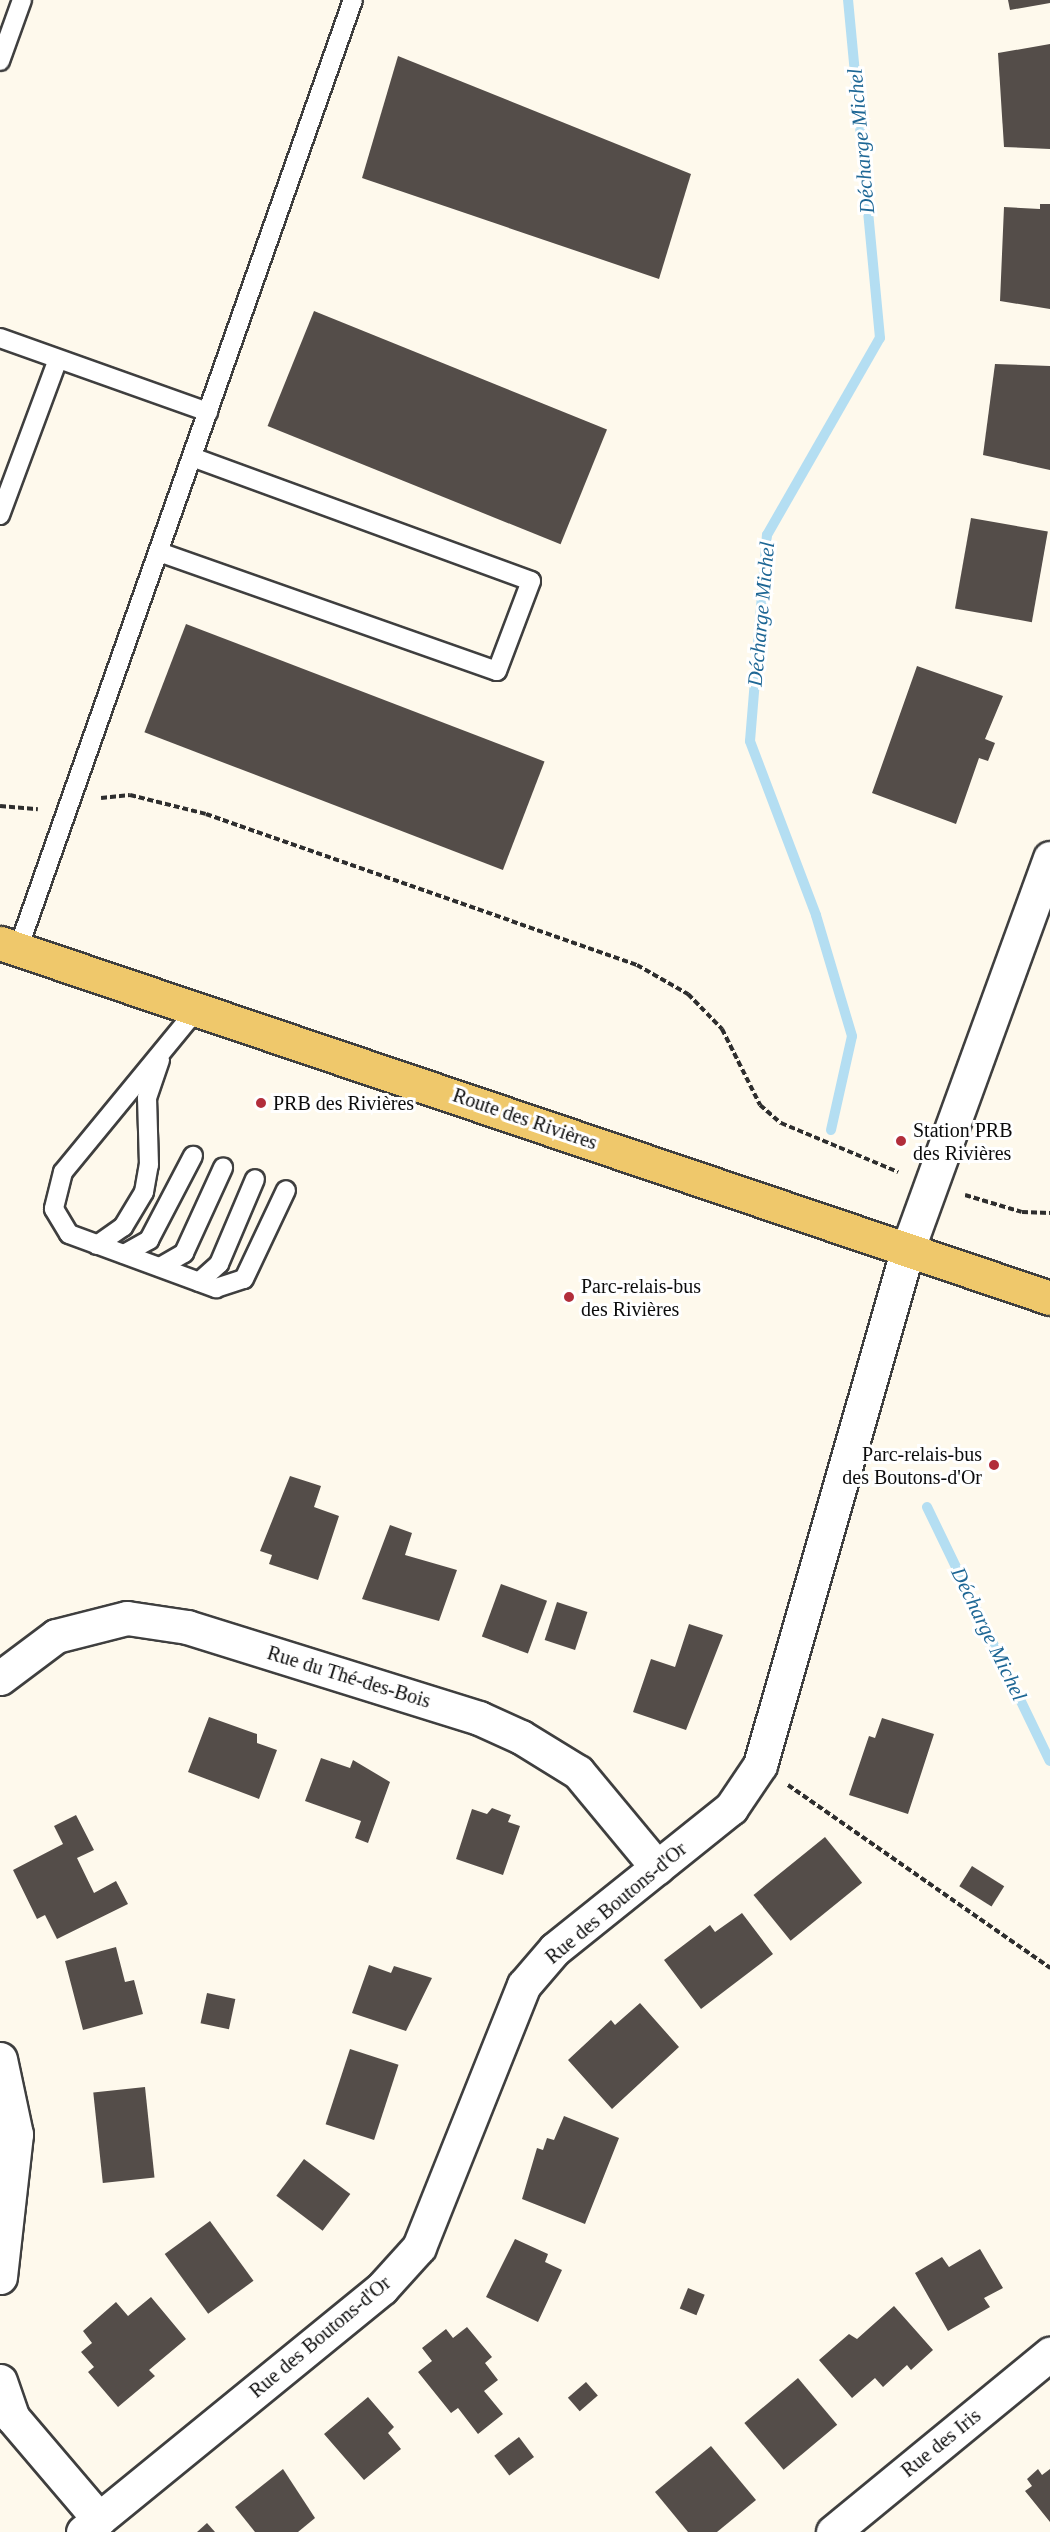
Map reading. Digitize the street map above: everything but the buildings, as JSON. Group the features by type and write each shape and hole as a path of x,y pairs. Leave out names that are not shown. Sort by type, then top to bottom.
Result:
{"main road":[{"name":"Route des Rivières","path":"9,946 908,1248 1050,1298"}],"street":[{"name":"Rue des Boutons-d'Or","path":"91,2526 382,2288 419,2247 524,1984 555,1949 731,1808 760,1766 908,1248 1050,858"},
{"name":"Rue du Thé-des-Bois","path":"0,1678 56,1636 127,1618 187,1626 479,1718 521,1737 578,1772 657,1867"},
{"path":"0,2059 16,2134 0,2277"},
{"name":"Rue des Iris","path":"833,2532 1050,2354"},
{"path":"0,2381 13,2418 91,2526"}],"lane":[{"path":"0,61 22,0"},
{"path":"9,946 159,552 353,0"},
{"path":"0,338 208,412"},
{"path":"0,515 58,359"},
{"path":"159,552 498,671 531,580 192,457"},
{"path":"197,1009 63,1172 54,1209 69,1234 216,1288 244,1279 286,1190"},
{"path":"98,1245 123,1227 144,1192 149,1165 147,1098 165,1047"},
{"path":"124,1254 149,1240 193,1156"},
{"path":"160,1268 184,1253 224,1168"},
{"path":"199,1282 219,1264 255,1179"}],"path":[{"path":"100,799 129,795 206,814 638,964 688,994 722,1029 760,1105 781,1123 882,1166"},
{"path":"0,806 30,810"},
{"path":"984,1201 1050,1213"},
{"path":"760,1766 1050,1968"}],"waterway":[{"name":"Décharge Michel","path":"831,1130 852,1036 816,915 750,741 767,535 880,338 848,0"},
{"name":"Décharge Michel","path":"927,1507 1050,1761"}],"place":[{"name":"PRB des Rivières","path":"261,1103"},
{"name":"Station PRB des Rivières","path":"901,1141"},
{"name":"Parc-relais-bus des Rivières","path":"569,1297"},
{"name":"Parc-relais-bus des Boutons-d'Or","path":"994,1465"}]}
